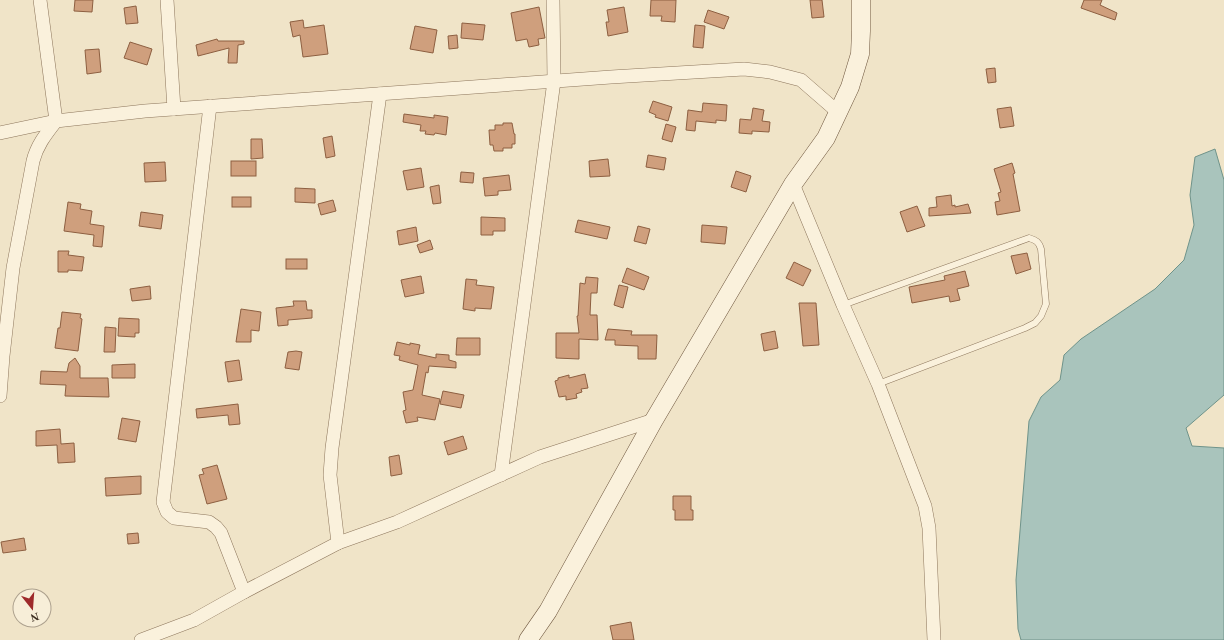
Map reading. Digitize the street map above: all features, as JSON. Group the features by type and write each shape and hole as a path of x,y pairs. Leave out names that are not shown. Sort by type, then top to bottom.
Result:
{"street":[{"path":"0,396 2,356 13,268 32,161 40,142 56,121 40,0"},
{"path":"167,0 174,109"},
{"path":"501,475 554,81 554,0"},
{"path":"528,640 548,611 654,420 793,184 826,138 850,87 860,54 862,3"},
{"path":"0,133 56,121 174,109 554,81 744,69 770,72 801,80 839,113"},
{"path":"338,542 330,475 332,448 380,94"},
{"path":"210,106 163,502 167,512 174,518 209,522 216,527 221,533 244,592"},
{"path":"793,184 843,305 878,384 921,495 927,516 934,640"},
{"path":"141,640 194,620 338,542 398,522 540,457 654,420"}],"lane":[{"path":"843,305 1029,238 1036,240 1042,249 1046,304 1041,316 1035,323 878,384"}],"water":[{"path":"1215,149 1224,180 1224,395 1186,428 1192,446 1224,448 1224,640 1021,640 1018,629 1016,580 1029,421 1041,397 1060,380 1064,355 1081,339 1155,289 1184,260 1194,225 1190,195 1195,157"}],"building":[{"path":"75,0 93,0 92,12 74,11"},
{"path":"651,0 676,0 675,22 661,21 662,16 650,16"},
{"path":"810,0 822,0 824,17 812,18"},
{"path":"1084,0 1102,0 1100,5 1117,13 1115,20 1081,8"},
{"path":"136,6 138,23 126,24 124,8"},
{"path":"539,7 545,38 538,39 539,45 529,47 527,39 516,41 511,13"},
{"path":"624,7 628,32 608,36 606,22 609,22 607,10"},
{"path":"708,10 729,17 724,29 704,22"},
{"path":"303,20 304,28 324,25 328,54 303,57 300,35 293,37 290,22"},
{"path":"462,23 485,25 483,40 461,38"},
{"path":"695,25 705,26 703,48 693,47"},
{"path":"415,26 437,30 433,53 410,49"},
{"path":"457,35 458,48 449,49 448,36"},
{"path":"217,39 218,41 244,41 244,44 238,45 237,63 228,63 229,48 198,56 196,45"},
{"path":"130,42 152,49 147,65 124,58"},
{"path":"99,49 101,72 87,74 85,50"},
{"path":"995,68 996,82 988,83 986,69"},
{"path":"653,101 672,107 668,121 655,117 656,115 649,112"},
{"path":"703,103 727,105 726,121 716,120 716,123 696,121 695,131 686,130 688,110 702,112"},
{"path":"1011,107 1014,126 1000,128 997,109"},
{"path":"753,108 764,110 762,121 770,122 769,132 752,131 752,134 739,133 740,119 751,120"},
{"path":"404,114 434,118 434,115 448,117 446,135 435,133 434,135 425,134 426,131 420,131 421,125 403,122"},
{"path":"503,123 512,123 515,134 515,144 512,144 512,148 503,148 503,151 494,151 493,145 490,145 489,130 495,130 495,125 503,125"},
{"path":"666,124 676,127 672,142 662,139"},
{"path":"332,136 335,156 326,158 323,138"},
{"path":"251,139 262,139 263,158 251,159"},
{"path":"648,155 666,158 664,170 646,167"},
{"path":"608,159 610,176 590,177 589,161"},
{"path":"231,161 256,161 256,176 231,176"},
{"path":"165,162 166,181 145,182 144,163"},
{"path":"1012,163 1015,173 1013,174 1020,211 997,215 995,202 1000,201 998,193 1001,192 994,169"},
{"path":"421,168 424,187 407,190 403,171"},
{"path":"736,171 751,176 746,192 731,187"},
{"path":"461,172 474,173 473,183 460,182"},
{"path":"509,175 511,190 498,191 498,195 485,196 483,178"},
{"path":"439,185 441,203 433,204 430,187"},
{"path":"295,188 315,189 315,203 295,202"},
{"path":"951,195 952,206 955,205 955,207 968,204 971,213 929,216 929,208 937,207 936,197"},
{"path":"232,197 251,197 251,207 232,207"},
{"path":"333,200 336,211 321,215 318,204"},
{"path":"68,202 81,204 80,209 92,211 90,224 104,226 102,247 93,246 94,235 64,231"},
{"path":"917,206 925,226 907,232 900,212"},
{"path":"141,212 163,215 161,229 139,226"},
{"path":"481,217 505,218 505,231 493,231 493,235 481,235"},
{"path":"578,220 610,227 607,239 575,232"},
{"path":"702,225 727,227 725,244 701,242"},
{"path":"638,226 650,229 646,244 634,241"},
{"path":"416,227 418,241 399,245 397,231"},
{"path":"430,240 433,249 420,253 417,245"},
{"path":"58,251 69,251 68,255 84,257 82,271 68,270 68,272 58,272"},
{"path":"1027,253 1031,269 1016,274 1011,256"},
{"path":"286,259 307,259 307,269 286,269"},
{"path":"794,262 811,270 803,286 786,278"},
{"path":"627,268 649,277 644,290 622,282"},
{"path":"965,271 969,286 957,289 960,300 950,302 949,296 912,303 909,287 945,280 944,276"},
{"path":"421,276 424,293 405,297 401,280"},
{"path":"586,277 598,278 597,293 591,293 590,315 597,315 598,340 579,339 579,359 556,358 556,333 579,333 577,316 580,283 585,284"},
{"path":"466,279 477,280 476,285 494,287 491,309 475,308 475,311 463,309"},
{"path":"619,285 628,287 623,308 614,305"},
{"path":"150,286 151,299 132,301 130,289"},
{"path":"293,301 306,301 307,310 312,310 312,318 288,320 288,325 278,326 276,308 294,306"},
{"path":"799,303 816,303 819,345 803,346"},
{"path":"241,309 261,312 259,331 251,330 251,342 236,342"},
{"path":"62,312 81,314 80,318 82,319 78,351 55,348"},
{"path":"119,318 139,319 139,333 135,333 135,337 118,336"},
{"path":"105,327 116,328 115,352 104,352"},
{"path":"608,329 632,331 631,335 657,335 656,359 638,359 638,346 615,345 615,340 605,340"},
{"path":"775,331 778,348 764,351 761,334"},
{"path":"457,338 480,338 480,355 456,355"},
{"path":"397,342 410,345 410,343 420,345 418,354 436,358 436,354 449,355 449,360 456,362 456,368 429,366 428,373 426,372 422,395 440,399 435,420 417,417 418,421 406,423 403,411 406,410 403,392 413,390 418,365 399,360 400,356 394,355"},
{"path":"288,352 302,352 299,370 285,368"},
{"path":"75,358 80,366 80,378 108,378 109,397 65,396 66,385 40,384 41,371 67,372 69,363"},
{"path":"239,360 242,380 228,382 225,362"},
{"path":"135,364 135,378 112,378 112,365"},
{"path":"585,374 588,388 581,389 582,392 576,394 577,398 566,400 566,396 559,397 555,381 558,380 558,378 569,375 569,378"},
{"path":"443,391 464,395 461,408 440,404"},
{"path":"238,404 240,424 229,425 228,415 197,418 196,409"},
{"path":"122,418 140,421 136,442 118,439"},
{"path":"60,429 61,444 74,443 75,462 58,463 57,445 36,446 36,431"},
{"path":"463,436 467,449 448,455 444,442"},
{"path":"399,455 402,474 391,476 389,457"},
{"path":"217,465 227,499 207,504 199,475 204,474 202,469"},
{"path":"141,476 141,494 106,496 105,478"},
{"path":"673,496 691,496 693,520 675,520"},
{"path":"138,533 139,543 128,544 127,534"},
{"path":"24,538 26,550 3,553 1,542"},
{"path":"631,622 634,640 613,640 610,626"}]}
